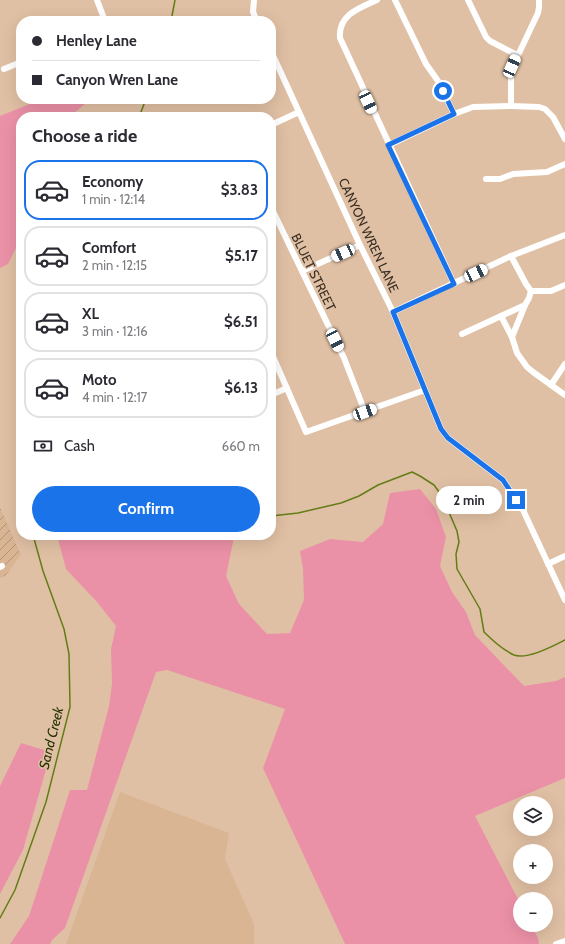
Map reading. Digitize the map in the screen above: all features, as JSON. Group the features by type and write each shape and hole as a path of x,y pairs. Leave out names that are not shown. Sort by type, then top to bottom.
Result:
{"street":[{"path":"97,0 103,16"},
{"path":"254,0 253,12 255,16"},
{"path":"377,0 348,15 343,22 340,32 342,44 454,284"},
{"path":"395,0 426,64 438,81 454,114"},
{"path":"468,0 486,38 517,55"},
{"path":"511,106 510,76 512,66 538,12 539,0"},
{"name":"CANYON WREN LANE","path":"276,62 360,245 393,312 441,429 448,438 503,480 523,510 565,600"},
{"path":"4,69 16,64"},
{"path":"388,145 454,114 473,107 534,106 545,109 553,117 565,139"},
{"path":"276,123 300,112"},
{"path":"486,179 500,179 513,174 547,172 565,164"},
{"name":"BLUET STREET","path":"276,217 344,358 365,412"},
{"path":"393,312 511,256 565,235"},
{"path":"302,271 360,245"},
{"path":"511,256 531,291"},
{"path":"531,291 551,291 565,285"},
{"path":"512,337 531,291"},
{"path":"462,334 525,305"},
{"path":"501,316 512,337 518,353 527,367 565,395"},
{"path":"276,363 306,432 425,390"},
{"path":"551,385 565,364"},
{"path":"276,393 287,388"},
{"path":"548,564 565,556"},
{"path":"556,944 565,941"}],"shaded area":[{"path":"30,104 85,104 75,112 16,112 16,248 8,264 0,268 0,116"},
{"path":"420,489 436,509 446,537 440,566 452,592 466,612 475,635 524,686 556,681 565,677 565,778 522,796 513,796 513,800 475,816 514,892 513,892 513,932 535,932 539,944 345,944 263,768 285,709 167,670 156,672 65,928 52,940 50,944 10,944 29,916 70,790 87,790 109,706 112,684 111,649 116,626 97,602 66,569 58,540 233,540 226,576 239,604 267,634 290,633 304,600 303,569 300,551 330,539 363,542 383,524 390,493"},
{"path":"0,507 21,555 5,576 0,578"},
{"path":"21,743 51,752 23,850 0,894 0,786"},
{"path":"120,792 229,833 225,859 254,924 254,944 66,944"}],"waterway":[{"name":"Sand Creek","path":"172,16 175,0"},
{"name":"Sand Creek","path":"141,112 144,104"},
{"path":"276,515 298,513 341,503 359,496 378,485 412,472 434,485 442,496 457,531 459,542 456,554 457,569 480,609 484,632 506,650 519,656 526,656 540,652 565,640"},
{"name":"Sand Creek","path":"0,918 15,890 46,802 70,707 69,654 64,629 43,571 34,540"}],"route":[{"path":"443,91 454,114 388,145 454,284 393,312 441,429 448,438 503,480 516,500"}]}
